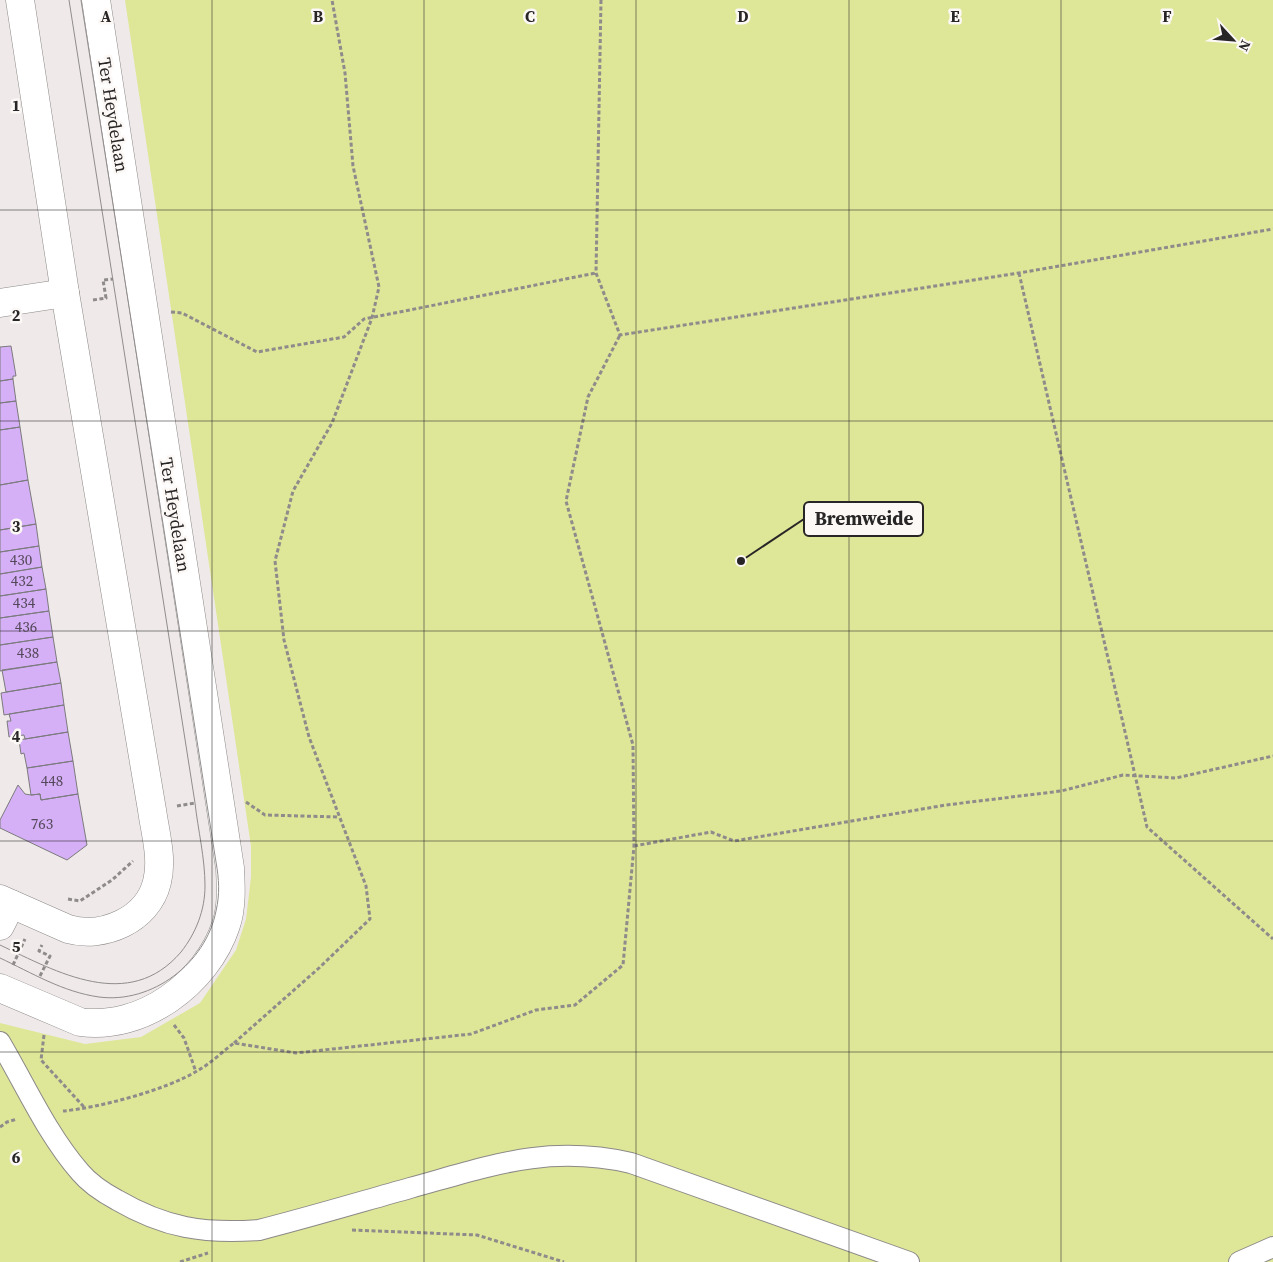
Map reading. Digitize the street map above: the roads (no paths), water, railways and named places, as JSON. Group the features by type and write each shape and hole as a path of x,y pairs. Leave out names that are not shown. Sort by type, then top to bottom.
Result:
{"street":[{"path":"4,910 54,916 80,933 106,930 132,918 142,908 157,883 159,868 152,810 66,299 20,0"},
{"name":"Ter Heydelaan","path":"0,989 65,1018 95,1024 126,1019 159,1004 184,988 197,976 215,949 226,925 232,890 220,799 96,0"},
{"path":"0,303 66,299"},
{"path":"0,1042 52,1134 82,1174 109,1196 130,1208 176,1226 219,1232 259,1230 510,1160 567,1155 612,1159 631,1163 909,1262"},
{"path":"1239,1262 1273,1247"}],"tram line":[{"path":"0,945 45,966 92,982 116,984 139,980 161,970 181,952 199,921 205,895 204,865 195,803 69,0"},
{"path":"0,958 48,981 86,995 119,997 138,994 157,987 189,963 201,947 210,930 218,899 217,868 81,0"}],"place":[{"name":"Bremweide","path":"741,561"}]}
